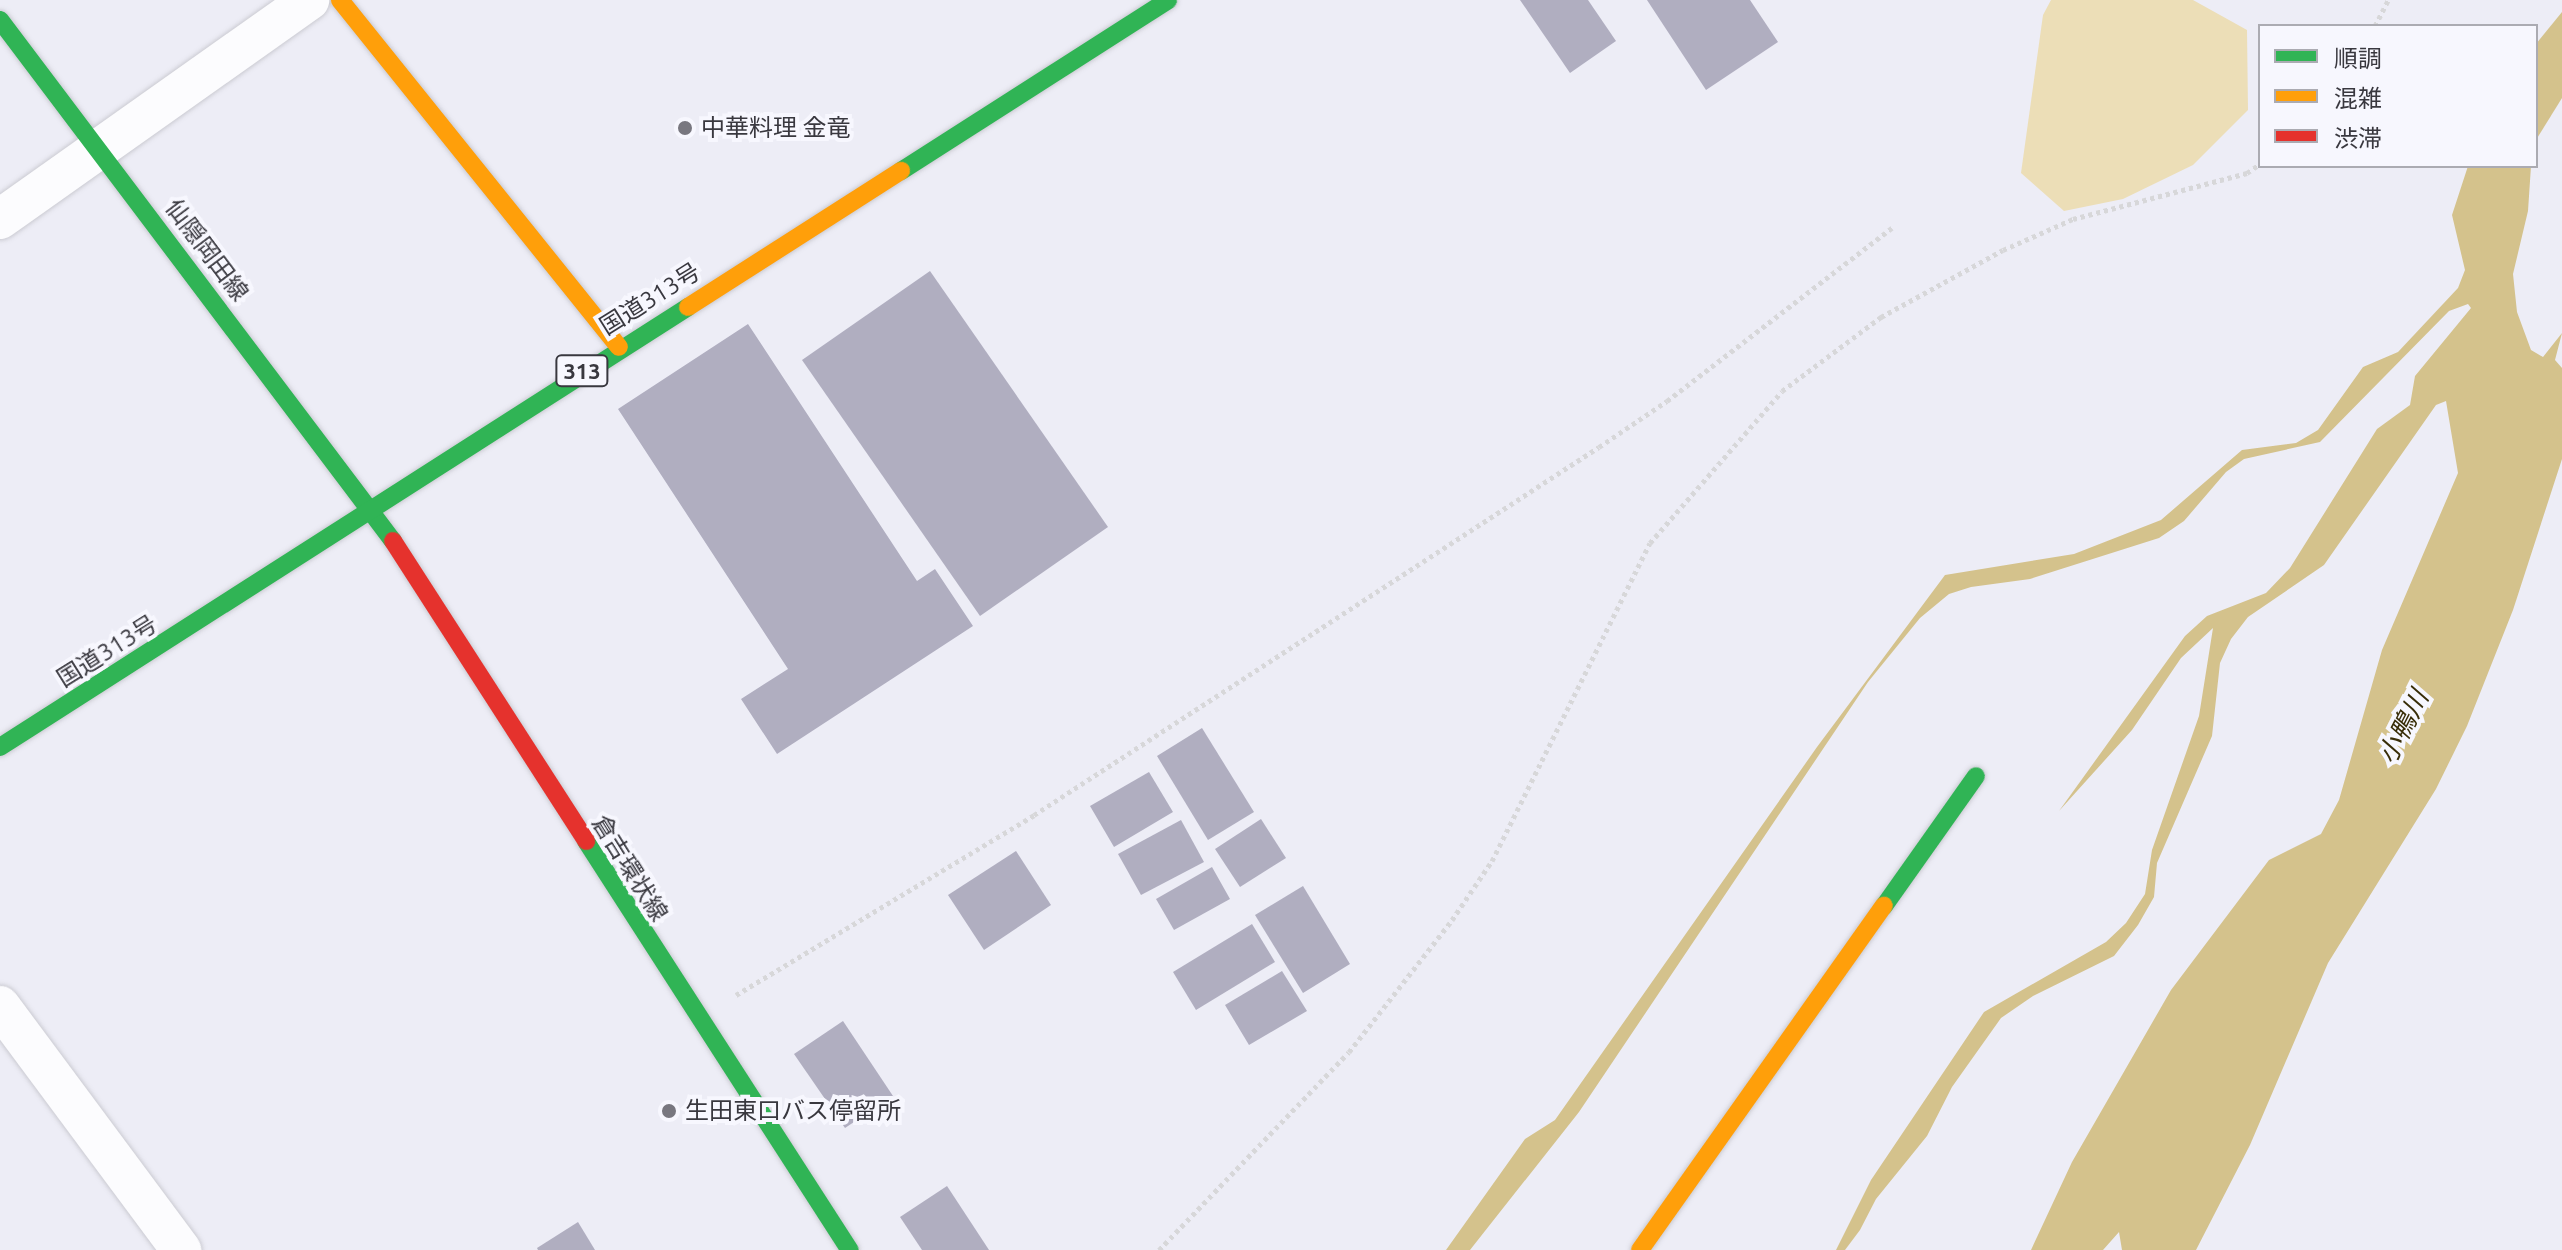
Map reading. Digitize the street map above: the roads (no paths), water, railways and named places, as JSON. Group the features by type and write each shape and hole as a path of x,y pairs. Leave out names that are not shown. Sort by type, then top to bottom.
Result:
{"main road":[{"path":"340,0 619,347"},
{"name":"国道313号","path":"0,747 373,510 619,347 1168,0"},
{"name":"仙隠岡田線","path":"0,20 373,510"},
{"name":"倉吉環状線","path":"373,510 697,1018 850,1250"},
{"path":"1640,1250 1976,776"}],"street":[{"path":"0,219 309,0"},
{"path":"0,1006 181,1250"}],"water":[{"path":"2562,12 2562,98 2538,137 2538,42"},
{"name":"小鴨川","path":"2467,168 2531,168 2528,211 2513,274 2517,312 2531,350 2543,357 2562,333 2555,360 2562,368 2562,459 2513,610 2467,726 2436,789 2328,963 2250,1145 2196,1250 2122,1250 2119,1232 2103,1250 2031,1250 2072,1162 2171,990 2269,860 2321,834 2339,800 2382,650 2458,473 2446,401 2436,405 2324,565 2248,617 2231,639 2220,663 2212,736 2157,863 2154,897 2138,925 2114,956 2033,996 2001,1018 1952,1087 1927,1136 1876,1199 1860,1230 1845,1250 1836,1250 1871,1180 1984,1012 2106,942 2126,923 2145,894 2152,850 2199,716 2213,628 2181,658 2132,730 2059,811 2185,636 2207,616 2266,593 2290,568 2377,429 2410,405 2415,376 2471,308 2468,304 2449,311 2320,442 2244,459 2226,472 2184,521 2159,538 2030,579 1971,587 1949,594 1920,618 1868,682 1579,1112 1470,1250 1446,1250 1525,1139 1555,1120 1817,747 1945,575 2074,554 2161,520 2242,450 2296,443 2318,430 2363,367 2398,352 2458,288 2465,270 2452,215"}],"place":[{"name":"中華料理 金竜","path":"685,128"},
{"name":"生田東口バス停留所","path":"669,1111"}]}
